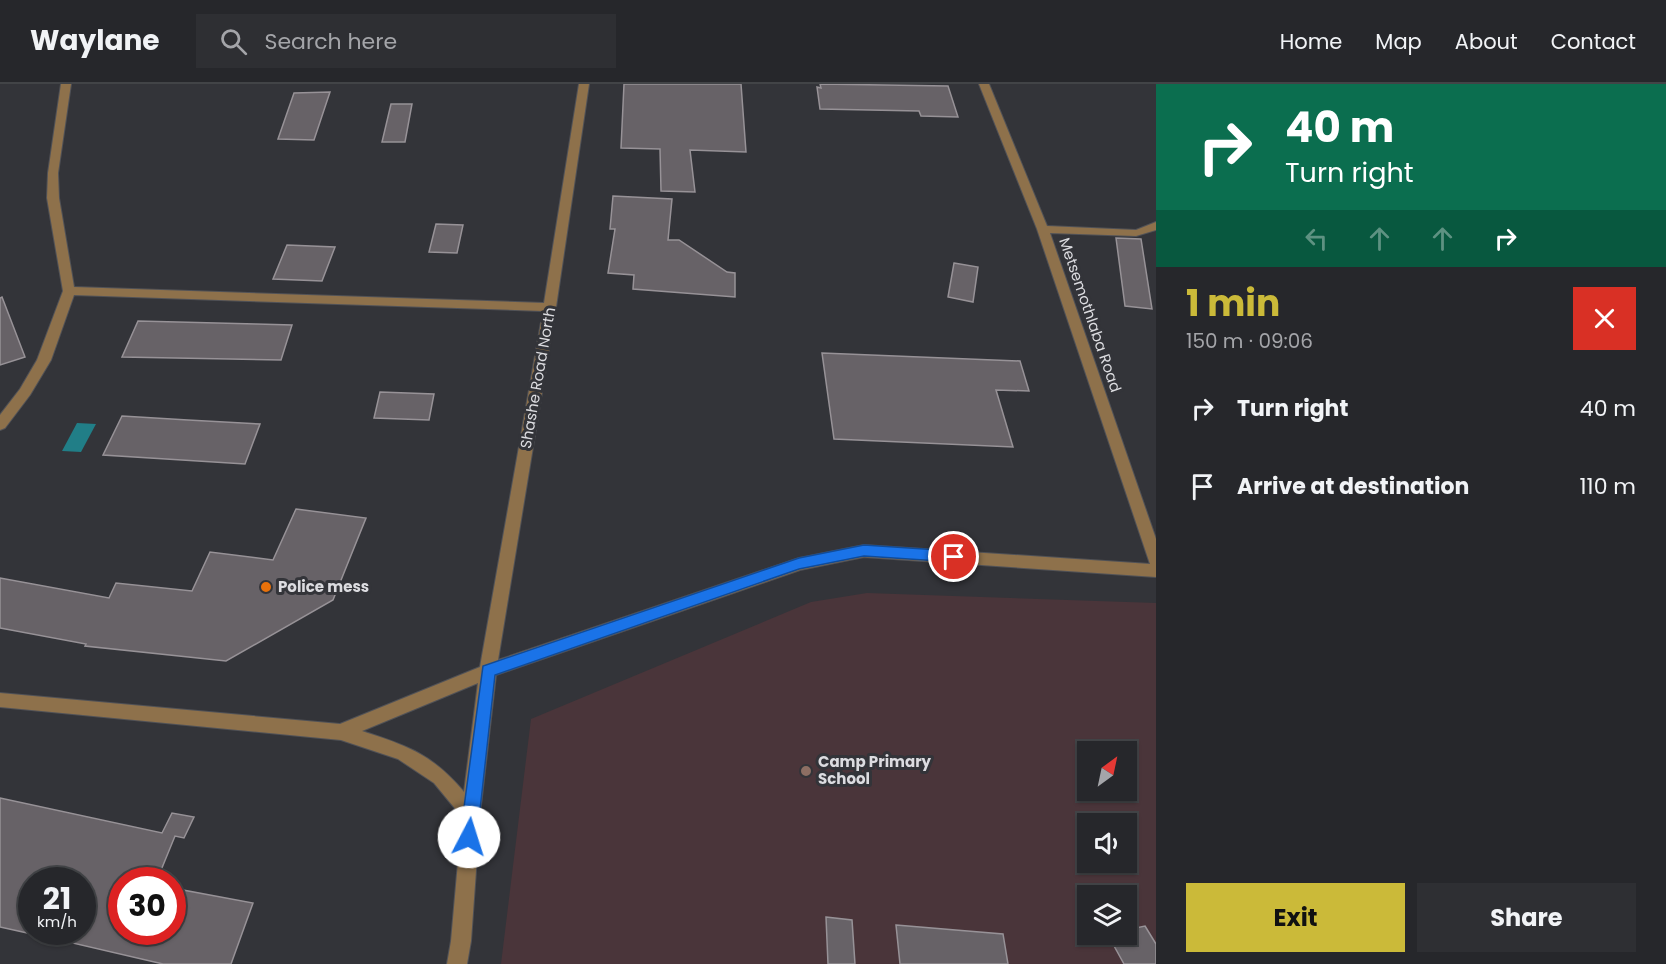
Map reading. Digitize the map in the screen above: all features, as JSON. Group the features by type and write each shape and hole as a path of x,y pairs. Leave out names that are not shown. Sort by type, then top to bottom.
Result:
{"street":[{"path":"0,425 25,392 44,360 69,291 53,198 52,173 66,84"},
{"name":"Shashe Road North","path":"471,814 488,671 550,307 584,84"},
{"name":"Metsemothlaba Road","path":"984,84 1043,229 1156,561"},
{"path":"1043,229 1136,233 1147,231 1156,225"},
{"path":"69,291 550,307"},
{"path":"341,732 488,671 799,564 864,551 1156,571"},
{"path":"0,700 341,732 404,753 440,777 471,814 461,941 457,964"}],"shaded area":[{"name":"Camp Primary School","path":"867,593 1156,603 1156,964 501,964 531,719 811,602"}],"water":[{"path":"77,423 96,424 81,452 62,451"}],"building":[{"path":"624,84 741,84 746,152 690,150 695,192 661,191 660,149 621,148"},
{"path":"820,84 948,86 958,117 921,116 919,111 820,109 817,87 821,88"},
{"path":"330,92 314,140 278,139 294,93"},
{"path":"391,104 412,104 405,142 382,142"},
{"path":"613,196 672,199 668,240 679,240 727,272 735,273 735,297 633,289 634,275 608,273 615,229 610,229"},
{"path":"436,224 463,225 457,253 429,252"},
{"path":"1116,238 1141,239 1152,309 1125,306"},
{"path":"287,245 335,247 322,281 273,279"},
{"path":"954,263 978,267 973,302 948,297"},
{"path":"2,297 25,357 0,365 0,298"},
{"path":"138,321 292,325 281,360 122,357"},
{"path":"822,353 1020,361 1029,391 996,390 1013,447 834,439"},
{"path":"380,392 434,394 429,420 374,418"},
{"path":"122,416 260,424 245,464 103,455"},
{"name":"Police mess","path":"296,509 366,518 333,600 226,661 85,646 86,644 0,628 0,578 109,598 116,583 192,591 210,552 273,560"},
{"path":"0,798 162,833 172,813 194,817 184,838 175,836 162,867 108,867 108,945 186,945 186,891 253,903 231,964 163,964 81,945 96,945 96,867 18,867 18,931 0,927"},
{"path":"826,917 852,920 855,964 828,964"},
{"path":"896,925 1003,934 1008,964 900,964"},
{"path":"1145,926 1156,944 1156,964 1124,964 1114,945 1137,945 1137,928"}],"place":[{"name":"Police mess","path":"266,587"},
{"name":"Camp Primary School","path":"806,771"}],"route":[{"path":"469,837 488,671 799,564 864,551 954,557"}]}
